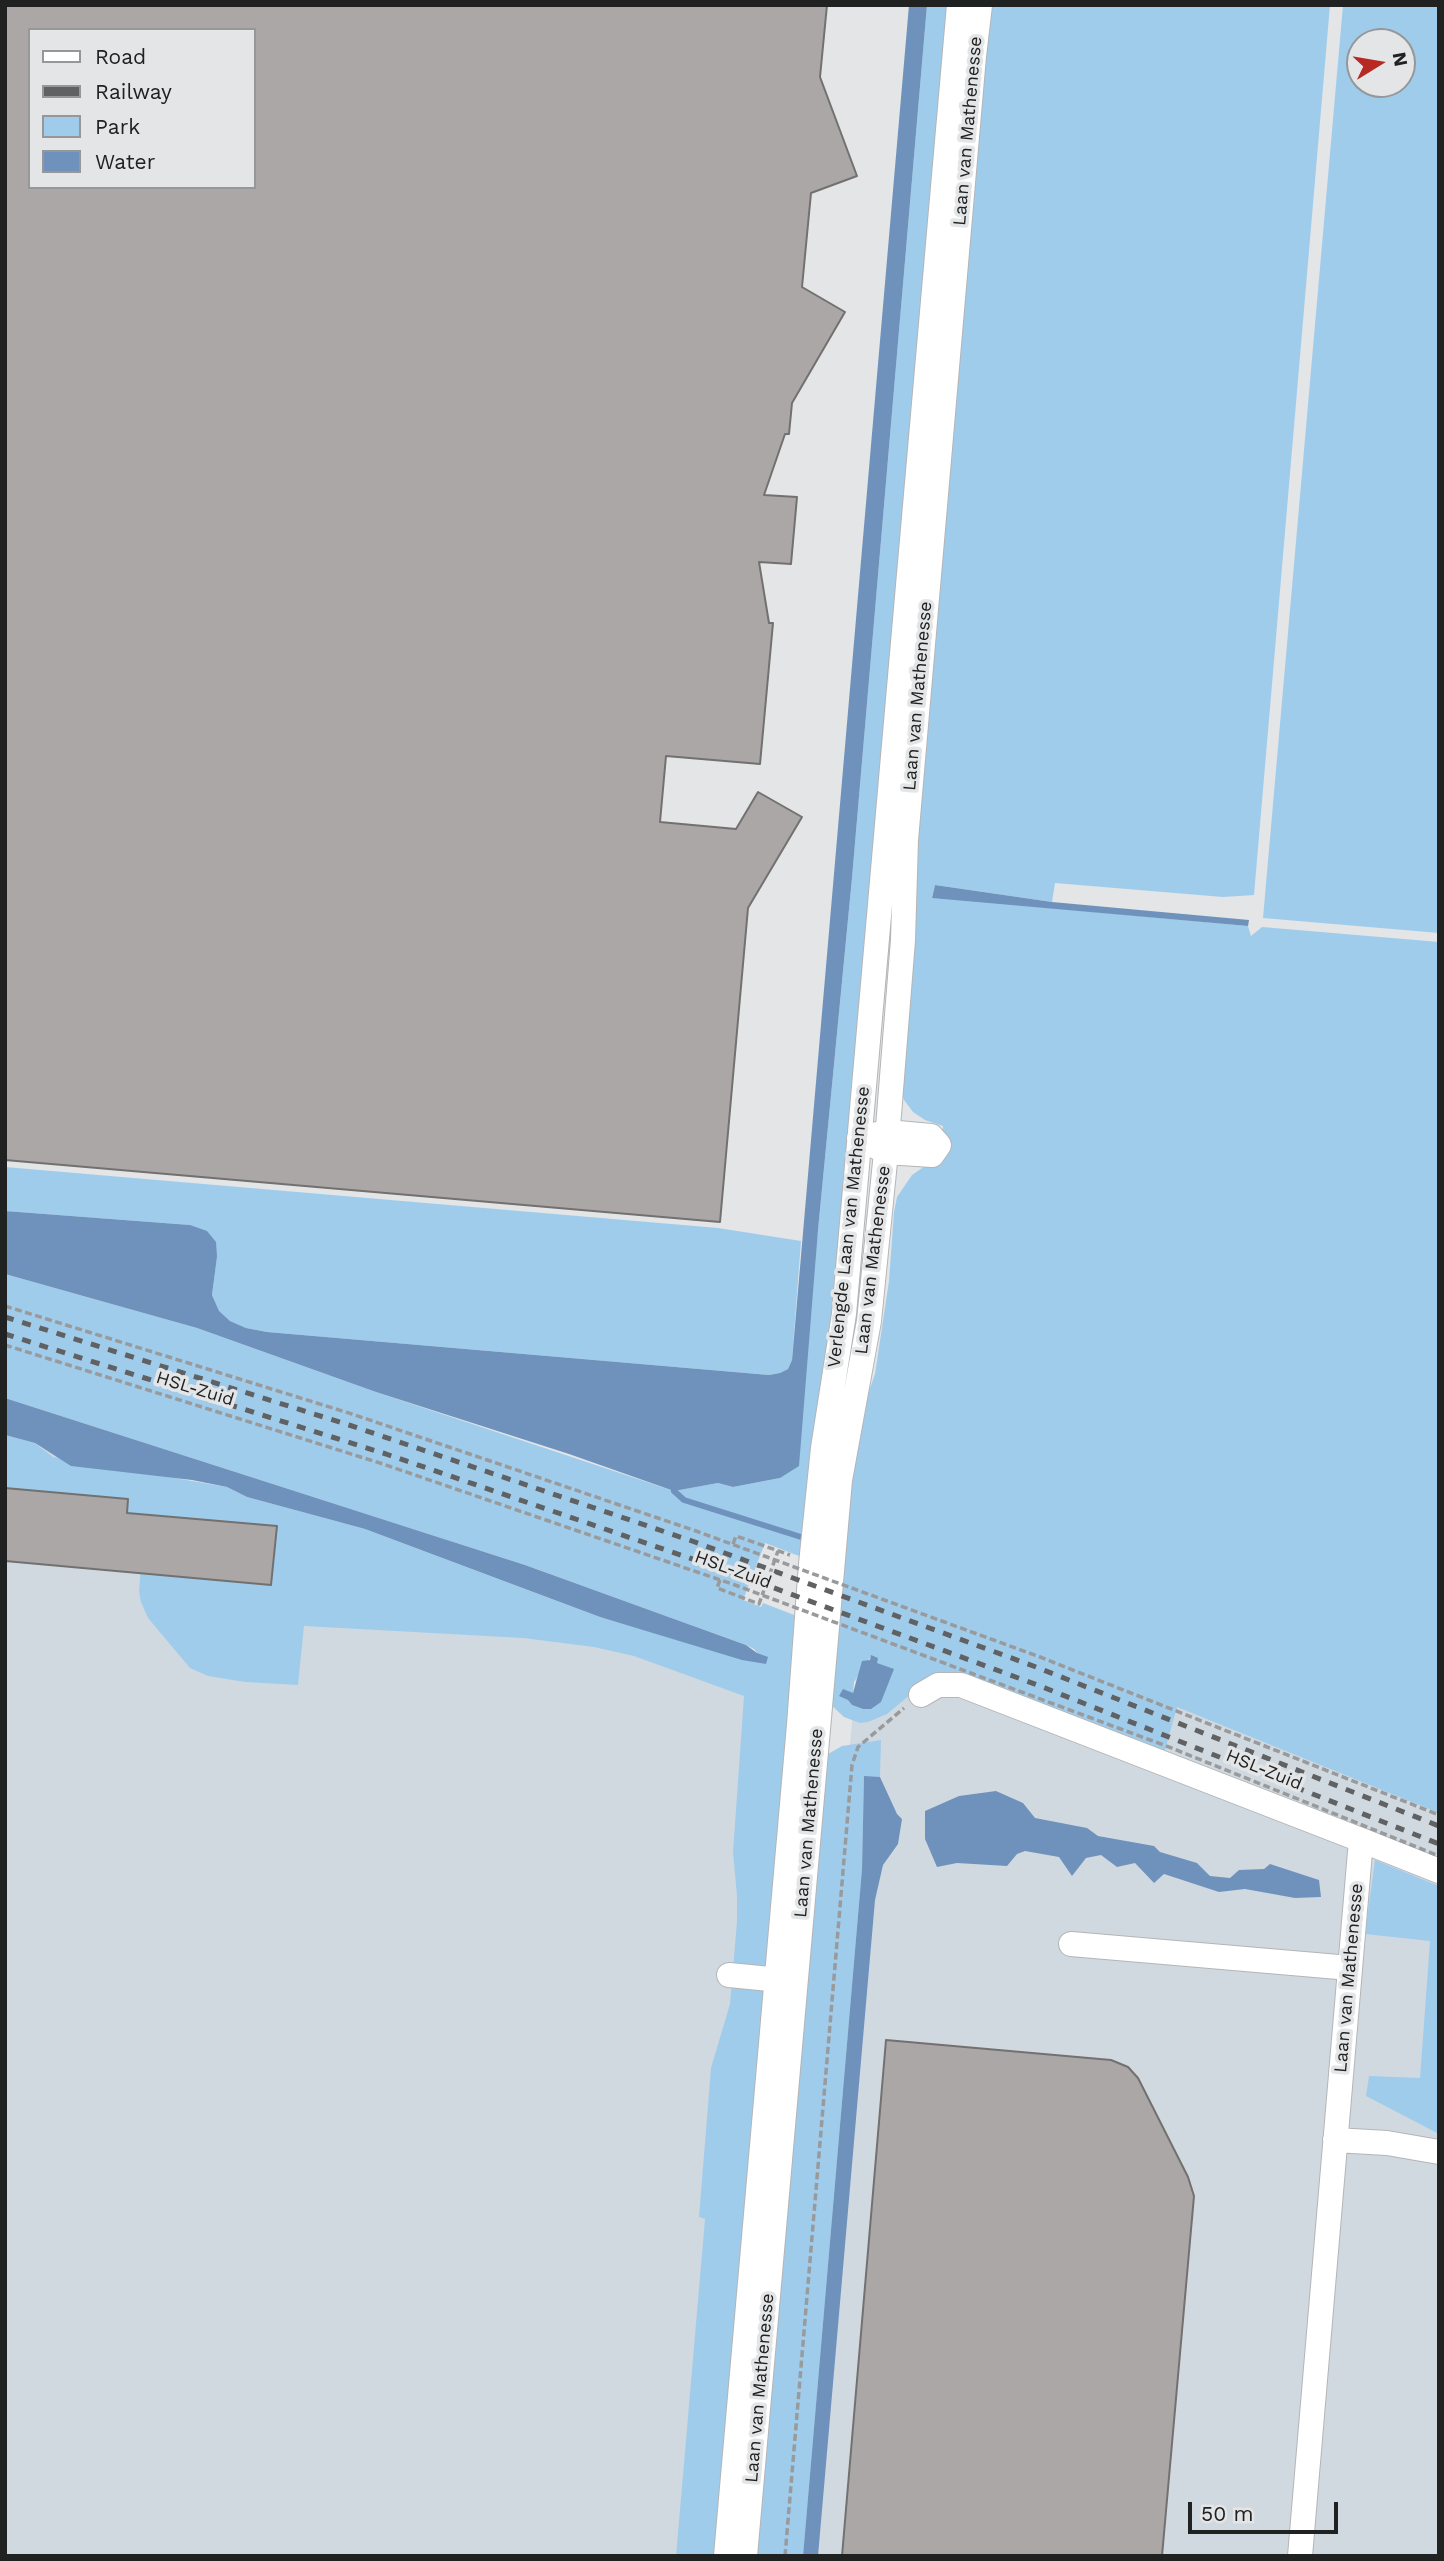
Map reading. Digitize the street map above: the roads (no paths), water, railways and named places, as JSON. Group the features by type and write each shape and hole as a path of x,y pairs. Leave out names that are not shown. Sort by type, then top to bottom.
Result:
{"street":[{"name":"Laan van Mathenesse","path":"875,957 959,5"},
{"name":"Laan van Mathenesse","path":"726,2556 840,1480 869,1321 902,940 907,826 980,5"},
{"name":"Verlengde Laan van Mathenesse","path":"819,1496 828,1411 844,1314 875,957"},
{"path":"859,1138 886,1142"},
{"name":"Laan van Mathenesse","path":"745,2556 819,1496"},
{"path":"921,1695 938,1685 961,1685 1439,1871"},
{"name":"Laan van Mathenesse","path":"1300,2556 1361,1840"},
{"path":"1071,1944 1350,1968"},
{"path":"729,1976 786,1980"},
{"path":"1335,2140 1387,2143 1439,2152"}],"water":[{"path":"909,5 927,5 799,1466 780,1478 733,1487 718,1483 674,1491 376,1392 197,1328 5,1274 5,1211 190,1225 207,1231 216,1242 217,1257 212,1295 219,1311 230,1321 246,1328 267,1332 769,1375 788,1369 792,1360"},
{"path":"935,885 1052,902 1249,920 1248,926 932,898"},
{"path":"5,1398 525,1565 746,1645 768,1657 766,1664 742,1660 600,1617 365,1529 247,1497 227,1487 192,1480 71,1466 35,1443 5,1435"},
{"path":"871,1655 878,1658 877,1663 894,1669 881,1702 871,1709 863,1709 839,1696 843,1689 853,1693 862,1661 870,1660"},
{"path":"864,1776 880,1777 897,1814 902,1819 898,1844 883,1865 875,1900 818,2556 803,2556 862,1869"},
{"path":"996,1791 1023,1803 1035,1818 1087,1828 1098,1836 1154,1846 1160,1852 1197,1863 1210,1876 1230,1878 1239,1870 1264,1869 1270,1864 1319,1880 1321,1897 1295,1898 1245,1889 1219,1892 1164,1874 1154,1883 1135,1863 1117,1867 1101,1855 1086,1858 1072,1876 1059,1857 1025,1851 1017,1854 1007,1866 957,1863 937,1867 925,1839 925,1811 959,1796"}],"waterway":[{"path":"674,1491 684,1500 801,1537"}],"railway":[{"path":"5,1317 349,1425 692,1541 1036,1667 1439,1826"},
{"path":"5,1334 386,1454 739,1575 1040,1686 1439,1844"}]}
